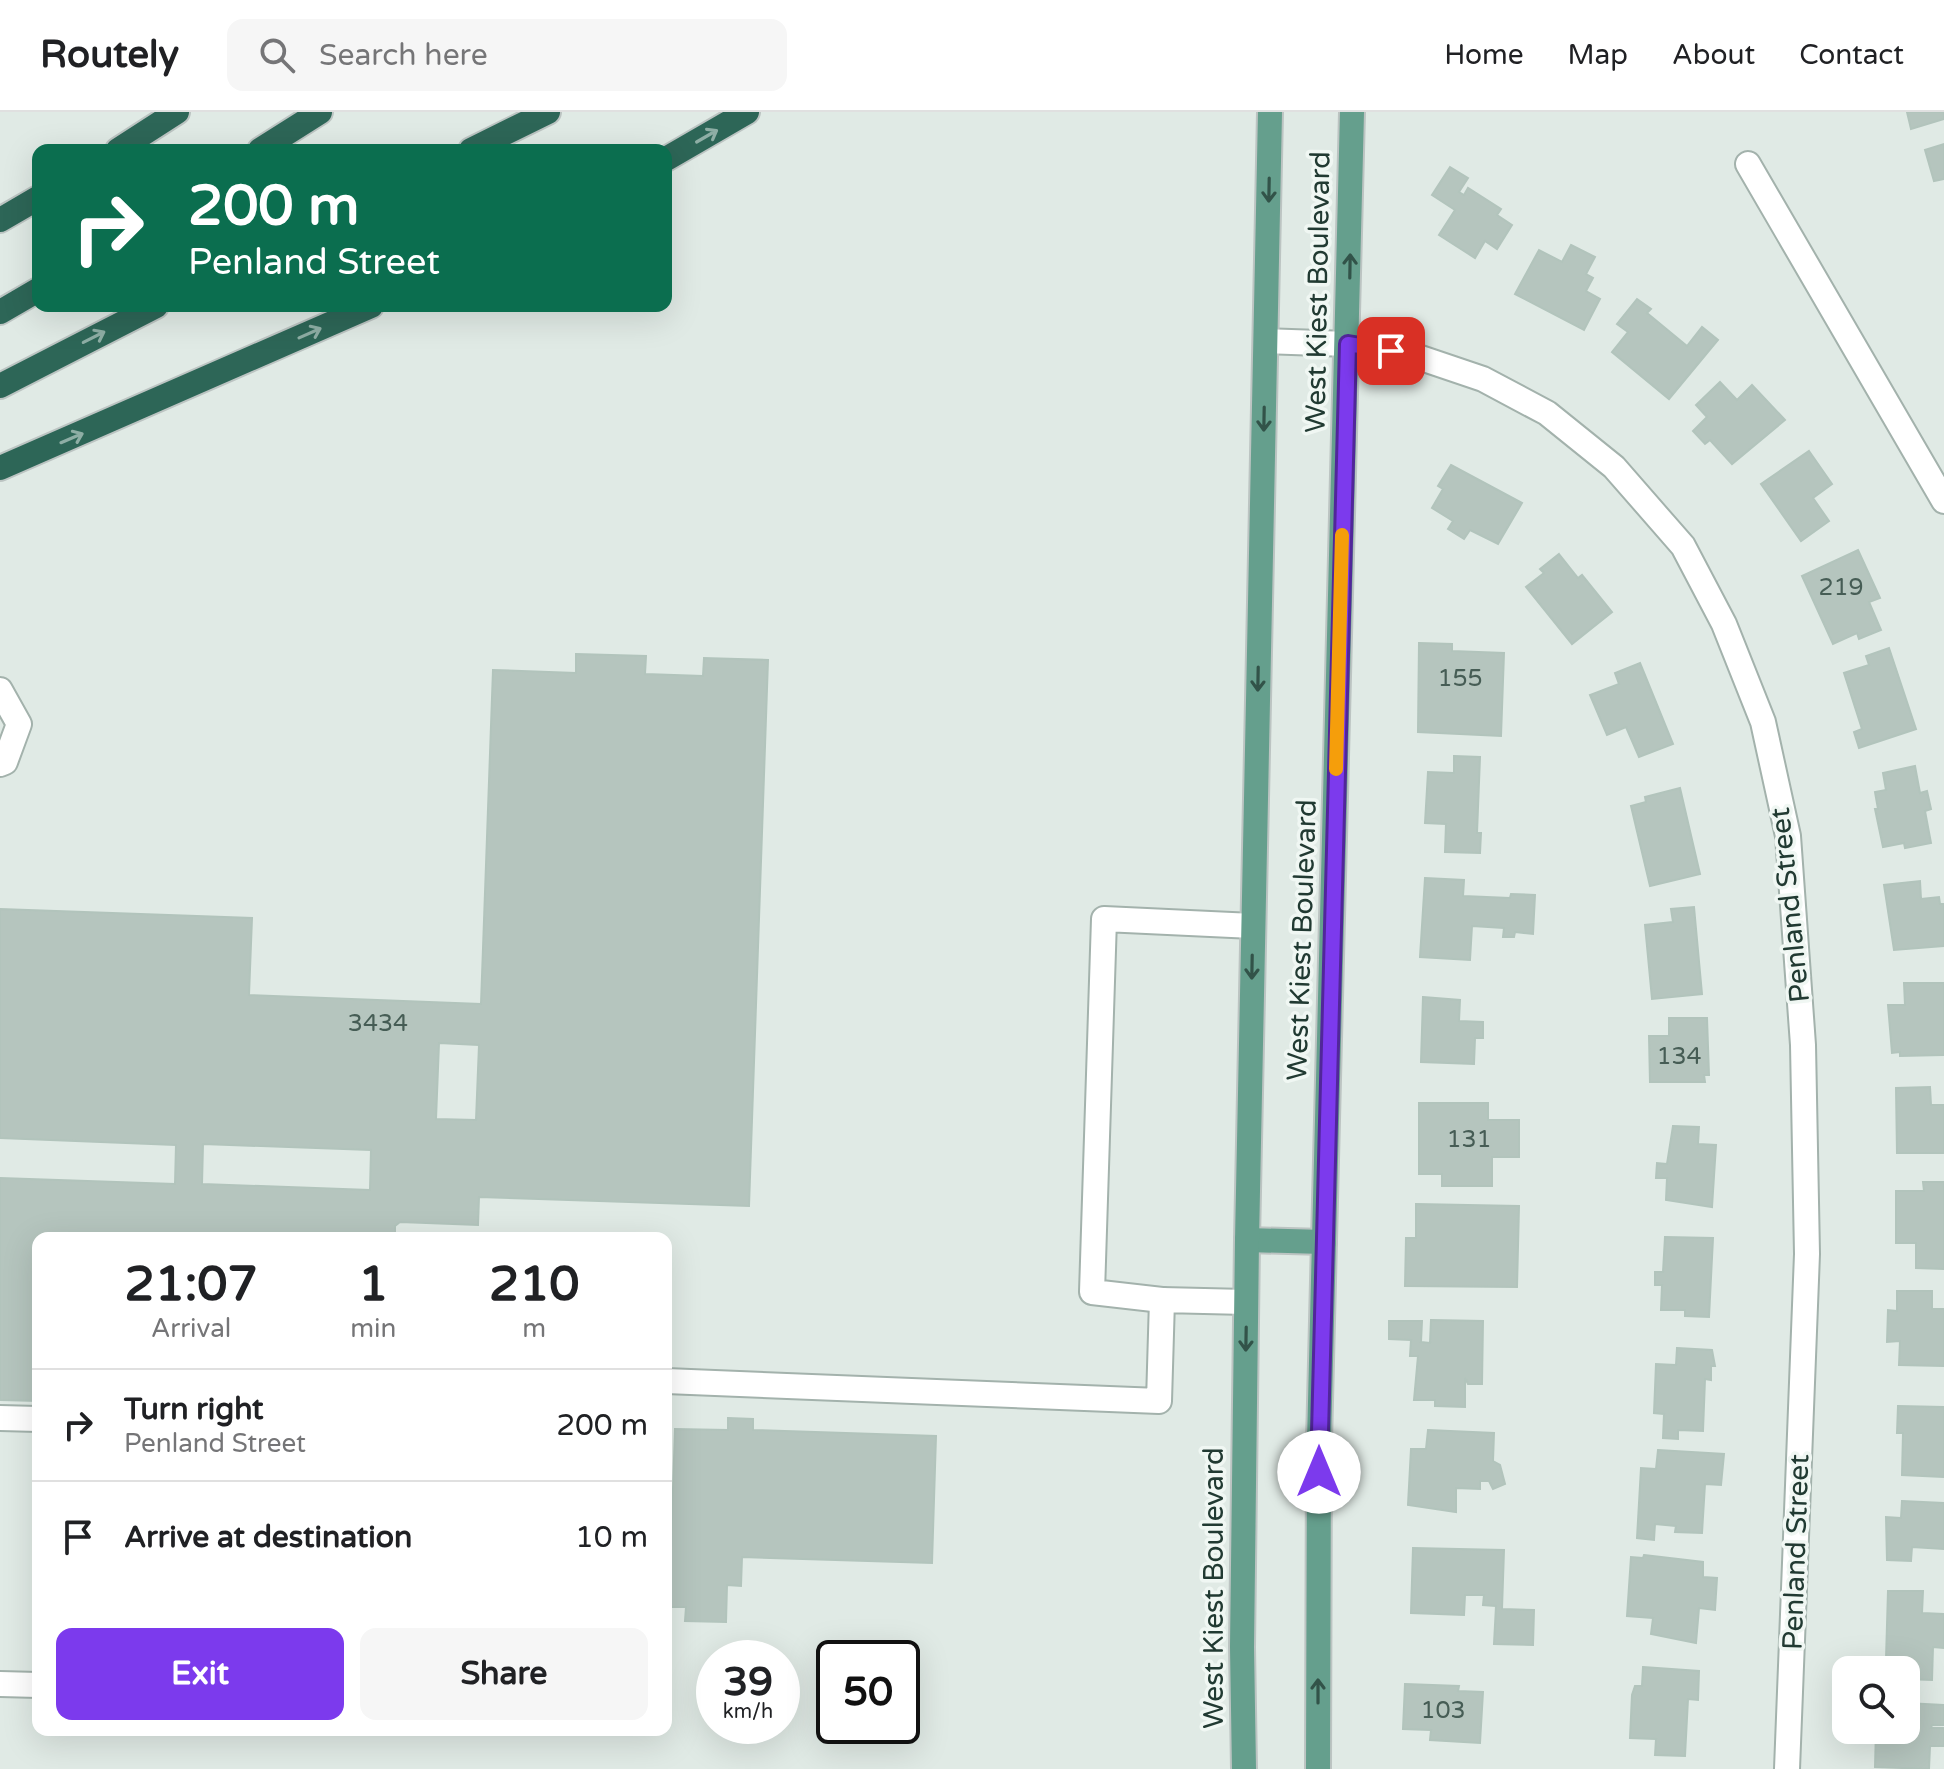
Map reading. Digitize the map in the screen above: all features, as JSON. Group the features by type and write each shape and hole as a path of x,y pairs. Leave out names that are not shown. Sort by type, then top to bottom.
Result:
{"highway":[{"path":"127,144 177,112"},
{"path":"269,144 320,112"},
{"path":"483,144 548,112"},
{"path":"672,156 747,112"},
{"path":"0,220 32,201"},
{"path":"0,312 32,293"},
{"path":"0,386 144,312"},
{"path":"0,468 357,312"}],"main road":[{"name":"West Kiest Boulevard","path":"1244,1769 1242,1647 1246,1302 1270,112"},
{"name":"West Kiest Boulevard","path":"1318,1769 1319,1442 1352,112"},
{"path":"1247,1240 1324,1242"}],"street":[{"path":"1748,164 1944,501"},
{"name":"Penland Street","path":"1266,341 1348,344 1412,355 1483,379 1547,413 1614,467 1683,546 1724,624 1763,722 1788,836 1803,1045 1807,1254 1787,1769"},
{"path":"0,690 19,724 5,762 0,764"},
{"path":"1246,1302 1162,1300 1092,1292 1104,919 1253,926"},
{"path":"672,1381 1159,1401 1162,1300"},
{"path":"0,1418 32,1419"},
{"path":"0,1684 32,1685"}],"building":[{"path":"1907,112 1944,112 1944,119 1911,129"},
{"path":"1944,144 1944,179 1934,181 1925,150"},
{"path":"1450,167 1468,178 1459,192 1464,195 1468,188 1501,209 1497,215 1512,225 1497,249 1485,241 1475,258 1439,235 1455,210 1432,195"},
{"path":"1571,245 1595,257 1586,274 1593,278 1586,291 1600,299 1584,330 1515,294 1539,250 1562,262"},
{"path":"1637,299 1651,309 1647,313 1687,346 1702,327 1718,340 1669,399 1612,352 1628,332 1617,324"},
{"path":"1720,382 1737,400 1752,385 1785,420 1732,464 1710,440 1705,444 1693,431 1707,417 1696,405"},
{"path":"1809,451 1832,484 1813,498 1829,521 1801,541 1761,484"},
{"path":"1451,465 1522,503 1498,544 1470,530 1464,539 1448,529 1453,521 1432,508 1443,489 1438,486"},
{"path":"1858,550 1880,598 1869,602 1881,630 1859,639 1857,633 1833,644 1802,576"},
{"path":"1559,554 1578,578 1582,575 1612,612 1572,644 1526,587 1544,573 1540,569"},
{"path":"1419,643 1452,644 1452,651 1504,653 1501,736 1418,732"},
{"path":"1889,648 1916,729 1859,748 1854,732 1862,729 1844,673 1869,665 1866,656"},
{"path":"576,654 646,656 645,674 703,676 704,658 768,660 749,1206 479,1197 478,1225 400,1222 395,1226 395,1232 32,1232 32,1401 0,1400 0,1178 175,1184 176,1145 0,1138 0,909 252,918 249,995 481,1004 493,670 576,673","holes":["439,1043 479,1045 476,1120 436,1119","203,1144 371,1150 370,1190 202,1184"]},
{"path":"1640,663 1673,744 1639,757 1626,727 1607,735 1590,695 1619,684 1615,673"},
{"path":"1454,756 1480,757 1477,833 1481,833 1480,853 1445,852 1446,824 1425,823 1428,772 1454,773"},
{"path":"1915,766 1920,793 1927,791 1931,809 1925,811 1931,843 1905,848 1904,843 1883,847 1875,809 1878,809 1875,792 1886,790 1883,773"},
{"path":"1680,788 1700,874 1650,886 1631,806 1646,802 1645,797"},
{"path":"1425,878 1464,880 1463,896 1510,898 1511,894 1535,895 1533,934 1515,932 1514,937 1503,937 1504,928 1472,926 1470,960 1420,957"},
{"path":"1920,881 1921,899 1939,897 1940,904 1944,904 1944,946 1894,950 1884,885"},
{"path":"1694,907 1702,994 1652,999 1645,925 1673,922 1671,909"},
{"path":"1904,983 1944,983 1944,1055 1900,1056 1900,1052 1892,1053 1888,1005 1905,1005"},
{"path":"1423,997 1460,1000 1459,1021 1483,1022 1483,1038 1475,1038 1474,1064 1421,1062"},
{"path":"1669,1018 1707,1018 1709,1075 1704,1075 1705,1082 1650,1082 1649,1036 1669,1036"},
{"path":"1930,1087 1931,1105 1944,1105 1944,1153 1897,1153 1896,1088"},
{"path":"1419,1103 1488,1103 1488,1120 1519,1120 1519,1157 1492,1157 1492,1186 1442,1186 1442,1174 1419,1174"},
{"path":"1673,1126 1699,1127 1698,1144 1716,1145 1712,1207 1666,1200 1667,1178 1656,1178 1657,1163 1667,1164"},
{"path":"1923,1182 1944,1182 1944,1269 1916,1268 1916,1243 1896,1243 1896,1191 1924,1191"},
{"path":"1416,1204 1519,1206 1517,1287 1405,1286 1406,1238 1416,1238"},
{"path":"1665,1237 1713,1238 1709,1317 1685,1316 1685,1310 1661,1310 1662,1285 1655,1285 1655,1272 1663,1272"},
{"path":"1897,1291 1932,1291 1932,1309 1944,1309 1944,1366 1899,1365 1900,1341 1887,1342 1888,1310 1897,1311"},
{"path":"1431,1320 1483,1321 1482,1384 1468,1384 1465,1378 1465,1407 1435,1406 1435,1400 1414,1400 1418,1356 1410,1356 1411,1340 1389,1339 1389,1321 1422,1321 1421,1342 1430,1343"},
{"path":"1677,1348 1712,1350 1715,1366 1711,1366 1711,1380 1705,1379 1703,1431 1678,1430 1678,1439 1663,1438 1664,1414 1654,1413 1656,1364 1676,1365"},
{"path":"1898,1406 1944,1407 1944,1477 1902,1475 1903,1433 1897,1433"},
{"path":"728,1418 753,1419 753,1430 936,1436 932,1563 742,1557 741,1586 727,1585 726,1622 685,1621 686,1607 672,1607 675,1429 728,1430"},
{"path":"1428,1430 1494,1433 1493,1461 1500,1465 1505,1484 1493,1489 1489,1481 1480,1481 1480,1489 1456,1488 1456,1512 1408,1505 1411,1449 1426,1449"},
{"path":"1658,1450 1724,1454 1721,1485 1705,1484 1702,1533 1675,1532 1676,1526 1655,1524 1654,1540 1637,1538 1641,1468 1656,1469"},
{"path":"1902,1501 1944,1503 1944,1549 1912,1547 1911,1561 1887,1560 1886,1517 1901,1518"},
{"path":"1413,1548 1504,1550 1502,1609 1534,1610 1533,1645 1494,1644 1496,1606 1483,1605 1484,1595 1465,1595 1464,1615 1411,1613"},
{"path":"1644,1555 1703,1562 1703,1577 1717,1578 1715,1610 1699,1608 1696,1643 1651,1634 1653,1618 1627,1616 1631,1557 1643,1558"},
{"path":"1888,1591 1923,1591 1922,1613 1944,1614 1944,1648 1933,1647 1932,1680 1920,1680 1920,1656 1886,1656"},
{"path":"1643,1667 1699,1671 1698,1700 1688,1699 1685,1756 1655,1755 1656,1739 1630,1738 1632,1695 1635,1686 1642,1686"},
{"path":"1405,1684 1459,1686 1458,1691 1483,1692 1480,1743 1430,1740 1431,1730 1403,1729"},
{"path":"1920,1704 1944,1705 1944,1725 1932,1725 1931,1728 1944,1728 1944,1746 1930,1746 1929,1769 1875,1767 1876,1744 1920,1744"}],"slow traffic":[{"path":"1336,769 1342,535"}],"route":[{"path":"1319,1472 1348,344 1391,351"}]}
